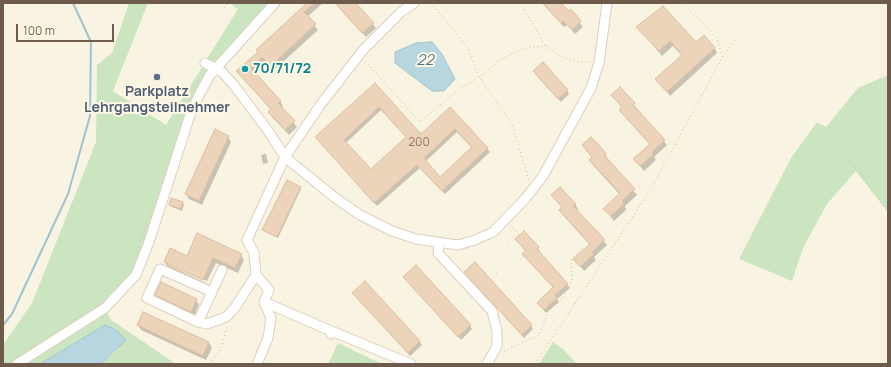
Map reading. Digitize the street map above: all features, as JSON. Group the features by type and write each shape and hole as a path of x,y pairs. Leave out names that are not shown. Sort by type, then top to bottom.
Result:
{"street":[{"path":"17,364 105,308 136,275 149,242 189,118 207,81 216,68 274,3"},
{"path":"257,364 268,338 271,318 264,302 269,290 256,275 254,254 247,240 285,157 321,104 359,55 378,34 401,12 414,3"},
{"path":"205,63 216,68 233,84 269,132 285,157 328,193 360,215 392,231 416,239 458,245 475,240 493,232 506,220 547,170 591,88 599,63 606,3"},
{"path":"439,243 438,253 492,311 497,331 497,346 487,364"},
{"path":"212,292 160,269 147,298 198,322 207,324 226,317 234,309 256,275"},
{"path":"198,322 222,270"},
{"path":"264,302 331,333 411,364"}],"path":[{"path":"224,8 228,3"},
{"path":"431,3 468,48 479,77 512,124 532,190"},
{"path":"520,3 546,46 560,56 580,62 599,63"},
{"path":"682,3 717,38 723,56"},
{"path":"535,364 651,189 723,56 737,38"},
{"path":"359,55 398,101 420,122 441,103 479,77 497,62 513,53 530,48 546,46"},
{"path":"829,131 888,212"},
{"path":"139,245 151,208"},
{"path":"506,220 518,234 506,245"},
{"path":"504,351 539,335 549,310 560,301 572,282 572,260 584,247"},
{"path":"520,260 524,256"},
{"path":"491,280 497,273"},
{"path":"210,364 222,347 228,329 226,317"}],"green space":[{"path":"129,3 148,3 113,91 166,125 238,9 230,3 275,3 210,75 198,97 136,275 105,308 111,320 176,364 101,364 119,348 105,325 40,364 3,364 3,345 32,303 96,142 97,65 112,53"},
{"path":"888,75 888,212 856,171 827,204 803,248 792,281 739,259 791,158 817,122 826,127 858,88"},
{"path":"553,342 564,350 577,364 539,364"},
{"path":"338,343 382,364 328,364"}],"water":[{"name":"22","path":"432,42 442,54 455,79 444,91 432,91 395,63 395,52 416,43"},
{"path":"105,325 116,330 126,340 101,364 40,364"}],"building":[{"name":"70/71/72","path":"307,3 315,3 304,12 316,24 271,66 262,57 251,68 281,101 278,103 295,121 285,130 268,112 271,109 236,71 258,52 256,50"},
{"path":"335,3 356,3 374,23 362,33"},
{"path":"543,3 561,3 569,11 571,9 581,21 572,30 563,21 561,23"},
{"path":"663,6 696,42 704,35 715,48 667,92 655,79 682,55 670,41 659,51 636,27"},
{"path":"543,62 568,90 558,99 533,71"},
{"path":"375,83 421,134 450,107 488,148 442,191 417,165 374,203 315,137","holes":["379,107 406,137 371,169 344,140","455,129 472,147 440,177 424,158"]},
{"path":"620,87 635,103 633,105 665,140 652,152 654,154 640,166 633,159 650,144 619,110 622,107 611,95"},
{"path":"215,129 229,136 199,201 185,194"},
{"path":"591,137 606,153 604,155 635,189 622,201 624,204 611,216 603,209 620,193 589,160 592,157 582,145"},
{"path":"287,180 301,187 277,237 262,230"},
{"path":"560,187 576,204 573,206 605,240 592,252 594,254 580,267 573,259 590,244 559,210 562,207 551,195"},
{"path":"171,198 183,202 181,209 169,205"},
{"path":"524,231 539,247 537,249 568,284 555,295 557,298 544,310 537,303 553,287 522,254 526,251 515,239"},
{"path":"197,233 242,254 235,268 213,258 203,280 164,262 170,248 187,256"},
{"path":"475,262 532,325 522,335 464,272"},
{"path":"416,265 471,325 458,337 403,277"},
{"path":"365,281 420,341 408,353 352,293"},
{"path":"161,282 197,299 191,312 155,295"},
{"path":"143,312 209,342 203,356 137,325"}],"waterway":[{"path":"3,325 12,314 68,194 90,116 91,42 73,3"}],"place":[{"name":"70/71/72","path":"245,69"},
{"name":"Parkplatz Lehrgangsteilnehmer","path":"157,77"}]}
